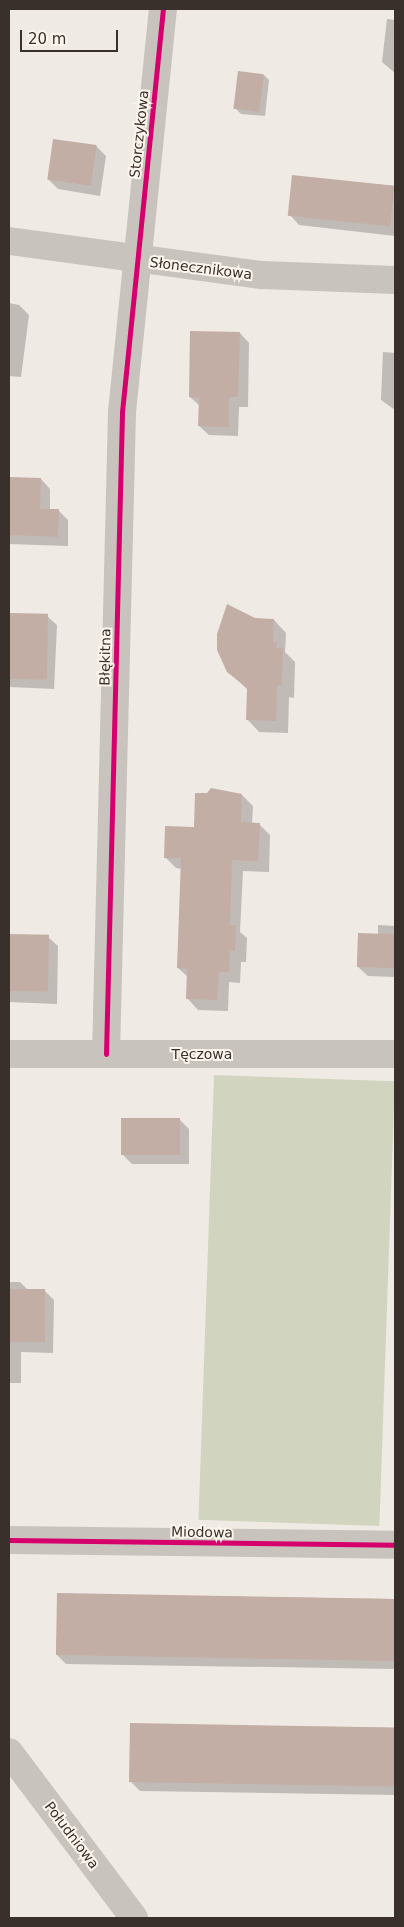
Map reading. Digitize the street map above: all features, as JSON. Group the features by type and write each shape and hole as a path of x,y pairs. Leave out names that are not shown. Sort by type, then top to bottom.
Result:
{"street":[{"name":"Storczykowa","path":"138,261 163,9"},
{"name":"Słonecznikowa","path":"9,241 138,261 262,275 395,280"},
{"name":"Błękitna","path":"106,1054 122,412 138,261"},
{"name":"Tęczowa","path":"9,1054 395,1054"},
{"name":"Miodowa","path":"9,1540 395,1546"},
{"name":"Południowa","path":"9,1752 134,1918"}],"green space":[{"path":"214,1075 395,1081 379,1526 198,1520"}],"building":[{"path":"238,71 264,74 259,112 233,109"},
{"path":"53,139 97,145 91,186 47,180"},
{"path":"292,175 394,186 390,227 288,216"},
{"path":"190,331 240,332 238,397 229,397 229,427 198,426 199,398 189,397"},
{"path":"9,477 41,478 40,509 59,509 58,537 9,535"},
{"path":"227,604 255,618 274,619 273,642 277,642 276,648 283,648 282,686 277,685 276,721 246,720 247,688 227,672 217,650 217,634"},
{"path":"9,613 48,614 47,680 9,679"},
{"path":"211,788 242,794 241,822 260,823 258,861 232,860 230,925 236,925 235,951 230,951 229,972 219,972 217,1000 186,999 187,969 177,968 181,858 164,858 165,826 194,827 195,793 207,793"},
{"path":"358,933 395,934 394,968 357,967"},
{"path":"9,934 49,935 48,992 9,991"},
{"path":"121,1118 180,1118 180,1155 121,1155"},
{"path":"9,1289 45,1289 45,1342 9,1342"},
{"path":"57,1593 395,1599 394,1661 56,1655"},
{"path":"130,1723 395,1728 394,1787 129,1782"}],"cycle path":[{"path":"106,1054 122,412 163,9"},
{"path":"9,1540 395,1545"}]}
